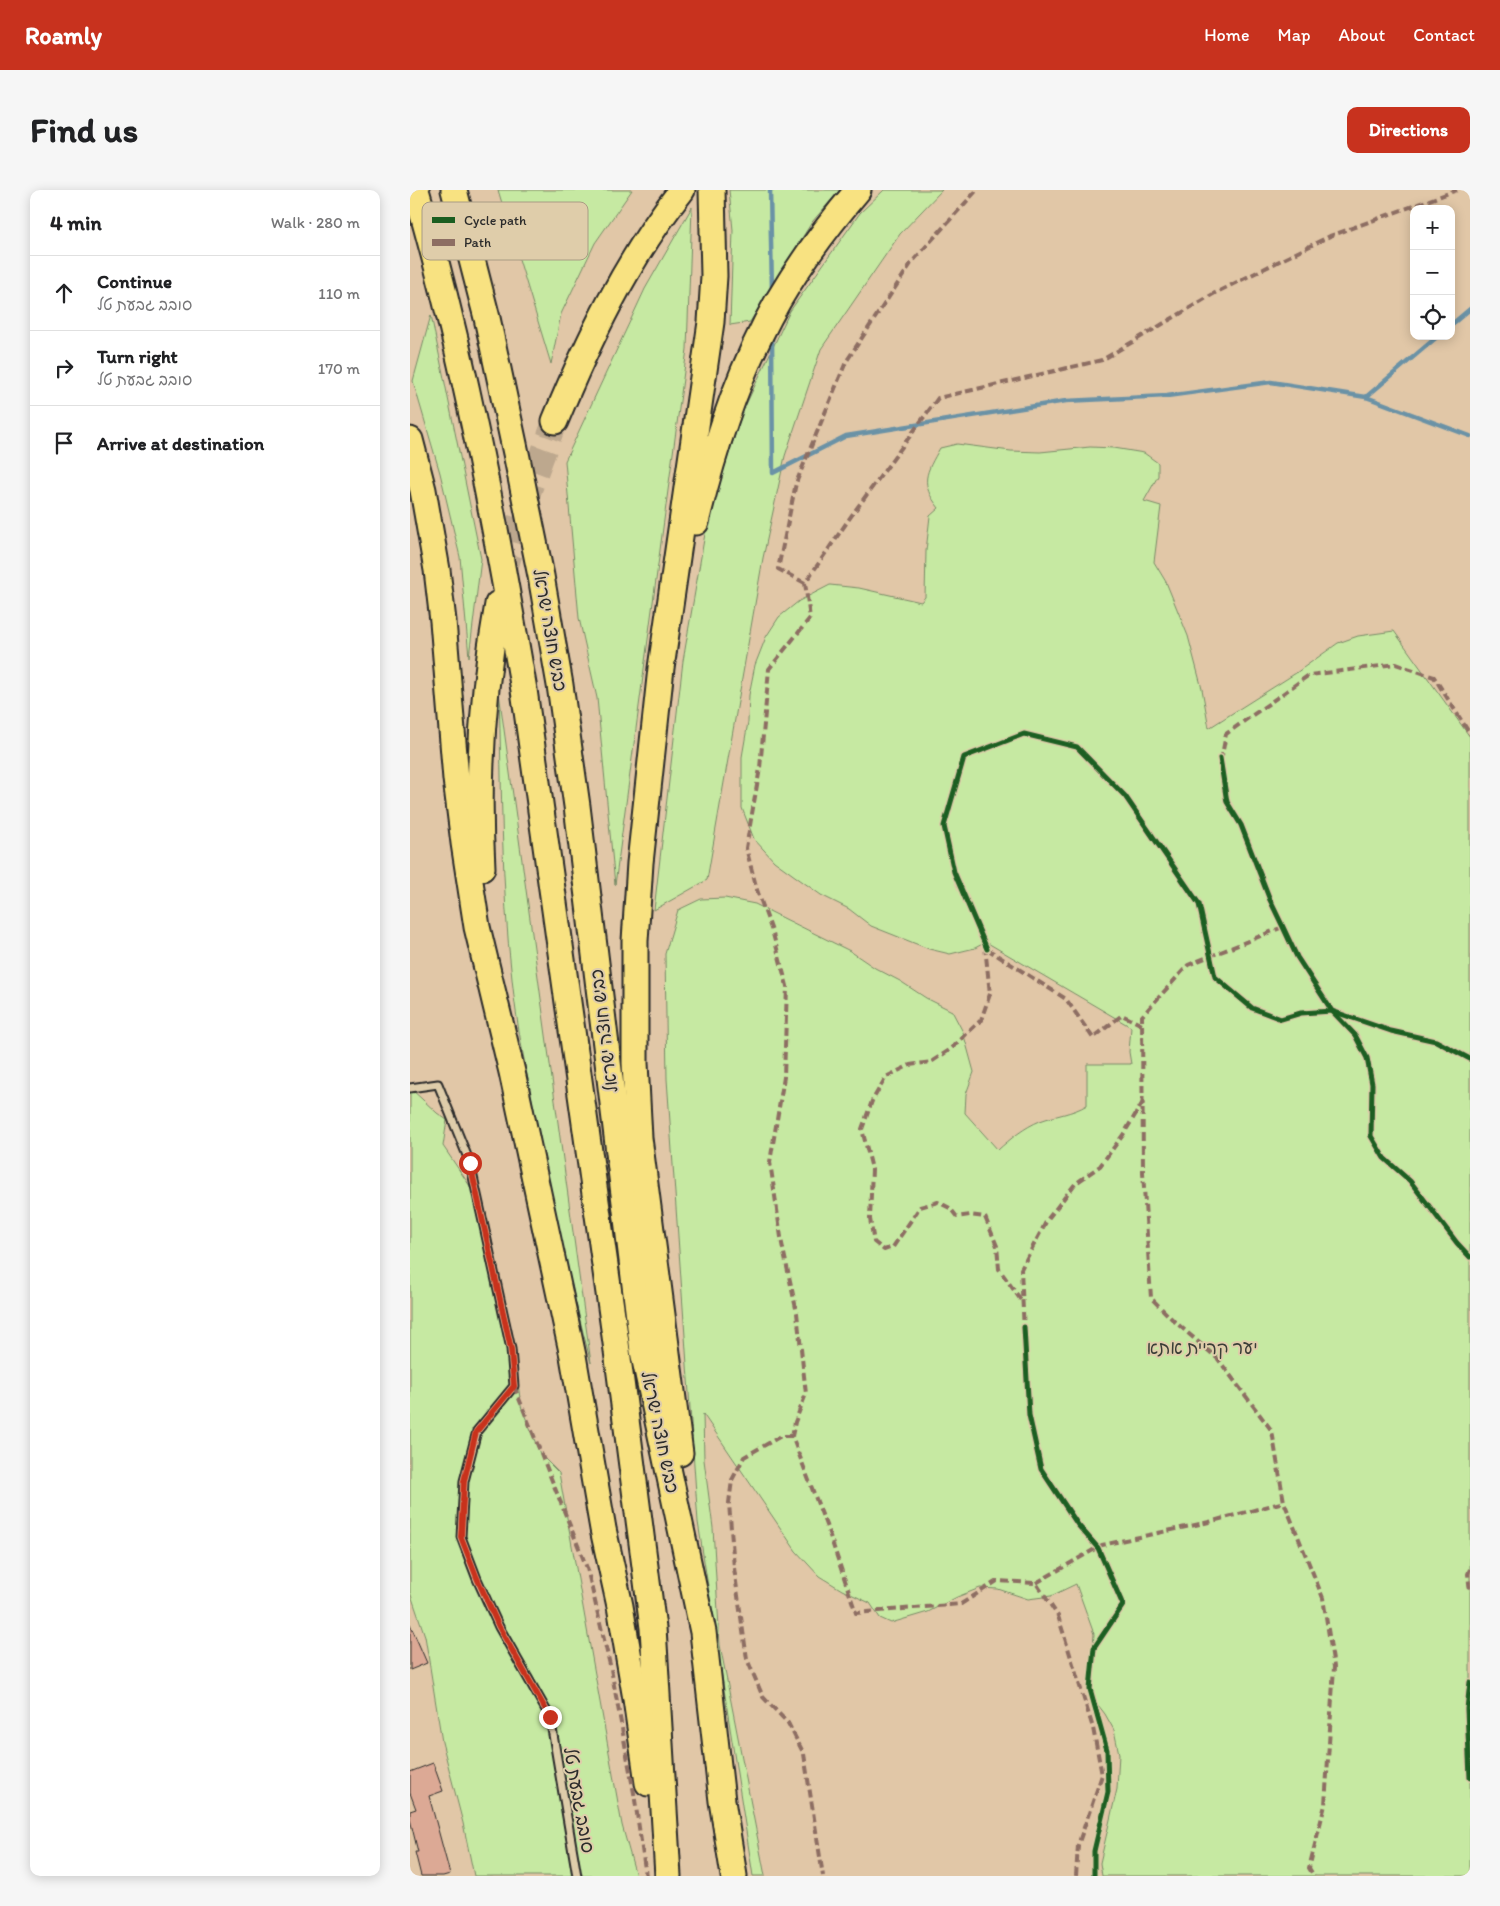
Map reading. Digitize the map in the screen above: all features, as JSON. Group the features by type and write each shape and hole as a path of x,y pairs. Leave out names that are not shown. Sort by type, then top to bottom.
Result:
{"highway":[{"name":"כביש חוצה ישראל","path":"416,190 422,213"},
{"path":"555,421 579,365 628,270 682,190"},
{"path":"703,1632 639,1138 635,1063 635,941 640,863 661,668 711,322 714,276 712,190"},
{"path":"661,668 712,462 740,381 777,303 796,271 820,236 858,190"},
{"name":"כביש חוצה ישראל","path":"434,260 452,327 482,466 524,690 616,1343 653,1628 668,1876"},
{"name":"כביש חוצה ישראל","path":"472,260 487,318 515,449 541,576 560,685 577,806 643,1351 703,1632 722,1801 734,1876"},
{"path":"410,440 423,490 437,570 446,650 456,779 471,893 477,927 512,1072 573,1356 603,1529 620,1606 636,1699 660,1876"},
{"path":"498,604 488,665 480,754 480,828 486,918 493,969 512,1072"}],"lane":[{"name":"סובב גבעת טל","path":"410,1088 438,1084 470,1163 511,1349 514,1386 476,1432 464,1481 461,1537 499,1627 550,1717 577,1876"}],"green space":[{"path":"498,190 632,190 595,243 588,258 588,202 502,202"},
{"path":"729,190 840,190 812,222 750,322 730,325 733,230"},
{"path":"884,190 942,190 900,234 821,349 785,456 763,558 707,880 654,910 683,661 707,522 742,413 790,311 860,213"},
{"path":"692,207 687,349 615,885 597,698 579,618 565,461 645,289"},
{"path":"519,260 587,260 561,314 551,364"},
{"path":"431,315 481,559 469,657 460,557 440,473 413,381"},
{"name":"יער קריית אתא","path":"957,444 1011,451 1040,452 1090,447 1114,448 1144,453 1158,463 1158,476 1144,501 1161,506 1154,562 1166,582 1188,636 1202,689 1209,728 1296,673 1338,643 1358,636 1394,631 1470,737 1470,1876 1102,1876 1100,1863 1117,1789 1119,1754 1114,1730 1095,1701 1090,1689 1094,1634 1076,1584 1051,1596 1028,1599 998,1589 980,1588 928,1612 891,1623 880,1618 870,1603 842,1590 819,1576 796,1551 703,1414 704,1460 713,1528 720,1645 765,1876 753,1876 698,1522 667,1079 665,954 678,910 701,899 725,898 755,904 850,951 926,998 952,1011 963,1032 974,1072 966,1094 965,1113 998,1150 1034,1124 1087,1105 1087,1064 1131,1064 1129,1052 1131,1027 986,942 975,948 950,954 929,949 871,926 849,909 821,895 774,861 754,839 742,808 742,757 748,722 749,695 755,665 766,637 779,617 799,601 830,585 859,588 921,602 925,597 926,551 930,516 939,508 929,492 927,485 928,471 940,448"},
{"path":"499,693 591,1363 549,1184 519,1034 508,943"},
{"path":"410,1088 447,1120 443,1146 478,1198 510,1323 521,1406 540,1454 559,1473 622,1825 636,1876 474,1876 463,1823 442,1742 425,1636 410,1592"}],"building":[{"path":"410,1624 427,1663 410,1670"},
{"path":"433,1763 443,1791 429,1796 450,1874 443,1876 421,1876 415,1852 418,1852 410,1819 410,1811 416,1809 410,1793 410,1772"}],"waterway":[{"path":"770,190 772,291"},
{"path":"1455,322 1470,309"},
{"path":"772,335 773,473 846,436 1066,401 1167,396 1271,382 1366,397 1470,436"},
{"path":"1366,397 1433,340"}],"tunnel":[{"path":"503,578 523,507 555,421"}],"marked path":[{"path":"805,583 778,569 796,483 846,362 912,262 977,190"},
{"path":"1076,1876 1078,1845 1102,1775 1093,1728 1058,1616 1036,1583 997,1581 961,1604 856,1613 829,1533 792,1436 795,1422 806,1394 797,1313 782,1244 770,1162 784,1077 787,986 746,848 760,768 769,669 810,618 805,583 854,512 938,398 1102,360 1215,293 1330,236 1457,190"},
{"path":"1221,761 1226,734 1309,675 1396,664 1434,677 1470,734"},
{"path":"1283,927 1188,965 1142,1016 1143,1172 1151,1298 1174,1321 1218,1359 1272,1431 1284,1502 1323,1598 1334,1667 1325,1805 1309,1868 1314,1876"},
{"path":"985,946 990,994 981,1020 951,1049 931,1062 910,1065 886,1077 872,1101 862,1129 872,1169 870,1219 874,1242 884,1250 893,1247 920,1207 938,1202 950,1208 957,1217 970,1215 985,1217 997,1246 999,1269 1023,1303"},
{"path":"987,949 1066,999 1093,1038 1122,1015 1142,1025"},
{"path":"1024,1332 1021,1269 1047,1220 1075,1184 1100,1166 1123,1135 1143,1102"},
{"path":"514,1386 587,1568 611,1669 634,1793 646,1876"},
{"path":"792,1436 781,1436 744,1457 732,1480 729,1503 734,1568 747,1659 763,1697 788,1723 804,1754 823,1876"},
{"path":"1036,1583 1102,1545 1209,1522 1284,1502"},
{"path":"1470,1569 1468,1574 1470,1592"}],"cycle path":[{"path":"987,949 954,872 944,826 964,757 1024,734 1077,747 1125,796 1199,904 1215,977 1252,1008 1281,1019 1301,1013 1332,1011 1391,1031 1436,1041 1470,1059"},
{"path":"1220,758 1227,802 1241,825 1270,900 1297,957 1332,1011 1355,1035 1367,1058 1372,1084 1371,1136 1384,1158 1410,1181 1457,1243 1470,1257"},
{"path":"1024,1327 1029,1415 1041,1469 1078,1525 1098,1548 1123,1605 1094,1648 1090,1689 1107,1750 1108,1792 1094,1851 1094,1876"},
{"path":"1470,1682 1467,1709 1470,1778"}],"route":[{"path":"470,1163 511,1349 514,1386 511,1392 476,1432 464,1481 461,1537 499,1627 550,1717"}]}
